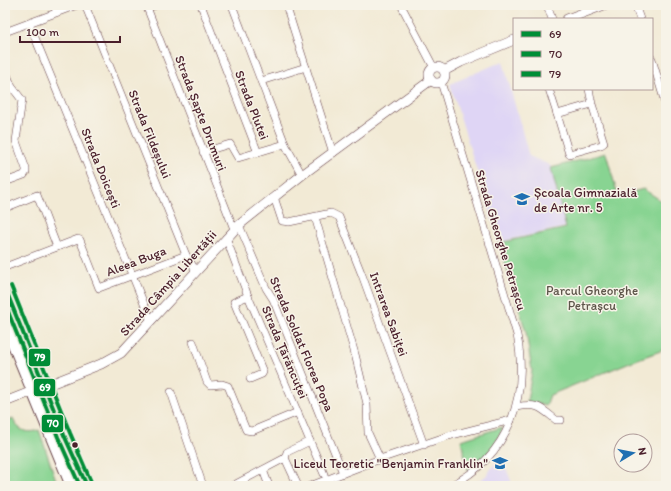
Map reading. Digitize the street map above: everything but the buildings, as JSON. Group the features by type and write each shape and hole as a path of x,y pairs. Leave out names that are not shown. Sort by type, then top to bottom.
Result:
{"main road":[{"path":"5,288 44,386 87,486"},
{"path":"5,325 71,486"}],"street":[{"path":"54,5 57,12"},
{"path":"5,32 77,5"},
{"name":"Strada Fildeșului","path":"85,5 186,255 196,271"},
{"path":"147,7 156,5"},
{"name":"Strada Plutei","path":"201,5 258,153 238,158 230,144 203,152"},
{"path":"232,5 285,144 302,175"},
{"path":"286,5 333,153"},
{"path":"401,5 434,68"},
{"path":"547,5 552,18"},
{"path":"570,18 604,5"},
{"path":"635,5 640,18"},
{"name":"Strada Șapte Drumuri","path":"147,7 203,152 236,227"},
{"name":"Strada Doicești","path":"29,23 151,321"},
{"path":"444,71 461,62 513,40"},
{"path":"653,62 666,106"},
{"path":"261,81 306,67"},
{"path":"434,68 440,68 444,71 445,77 441,82 436,83 431,80 430,75 434,68"},
{"path":"5,70 12,87 22,100 16,141 26,166 26,172 24,175 5,182"},
{"name":"Strada Câmpia Libertății","path":"5,402 101,364 121,353 236,227 302,175 431,80"},
{"name":"Strada Gheorghe Petrașcu","path":"441,82 518,335 521,360 520,385 516,407 511,420 495,449 469,476 450,486"},
{"path":"549,90 569,154 604,143 589,90"},
{"path":"557,114 592,104"},
{"path":"258,153 285,144"},
{"path":"5,208 37,195 56,246"},
{"name":"Intrarea Sabiței","path":"274,197 282,221 289,222 331,213 339,218 362,274 424,445"},
{"path":"315,217 355,354 367,404 368,433 380,460"},
{"name":"Strada Soldat Florea Popa","path":"236,227 273,299 343,473"},
{"name":"Strada Țărăncuței","path":"226,238 248,296 324,474"},
{"name":"Aleea Buga","path":"5,267 75,239 80,240 99,288 186,255"},
{"path":"248,296 235,301 234,303 263,373 250,379"},
{"path":"193,342 207,382 210,385 222,384 228,386 246,430 252,431 298,412"},
{"path":"171,392 202,486"},
{"path":"516,407 530,405 537,407 547,412 556,420 561,420"},
{"path":"310,486 457,433 511,420"},
{"path":"232,486 285,458 287,452 310,441"},
{"path":"285,458 298,486"},
{"path":"263,470 270,486"}],"shaded area":[{"path":"503,61 529,156 550,165 565,227 499,242 450,84"},
{"name":"Liceul Teoretic \"Benjamin Franklin\"","path":"501,455 513,486 470,486 486,476"}],"green space":[{"name":"Parcul Gheorghe Petrașcu","path":"606,153 618,196 643,189 662,201 666,206 666,349 550,395 546,406 527,401 532,371 526,332 499,243 566,228 551,168"},
{"path":"5,298 32,364 26,367 5,316"},
{"path":"13,419 21,429 31,432 39,430 58,486 5,486 5,422"},
{"path":"503,427 497,440 485,457 468,470 461,440"}],"transit line":[{"name":"79","path":"11,286 92,484"},
{"name":"69","path":"5,288 64,435 87,486"},
{"name":"70","path":"5,304 58,437 80,486"}],"place":[{"name":"Școala Gimnazială de Arte nr. 5","path":"522,199"},
{"name":"Liceul Teoretic \"Benjamin Franklin\"","path":"500,463"}]}
